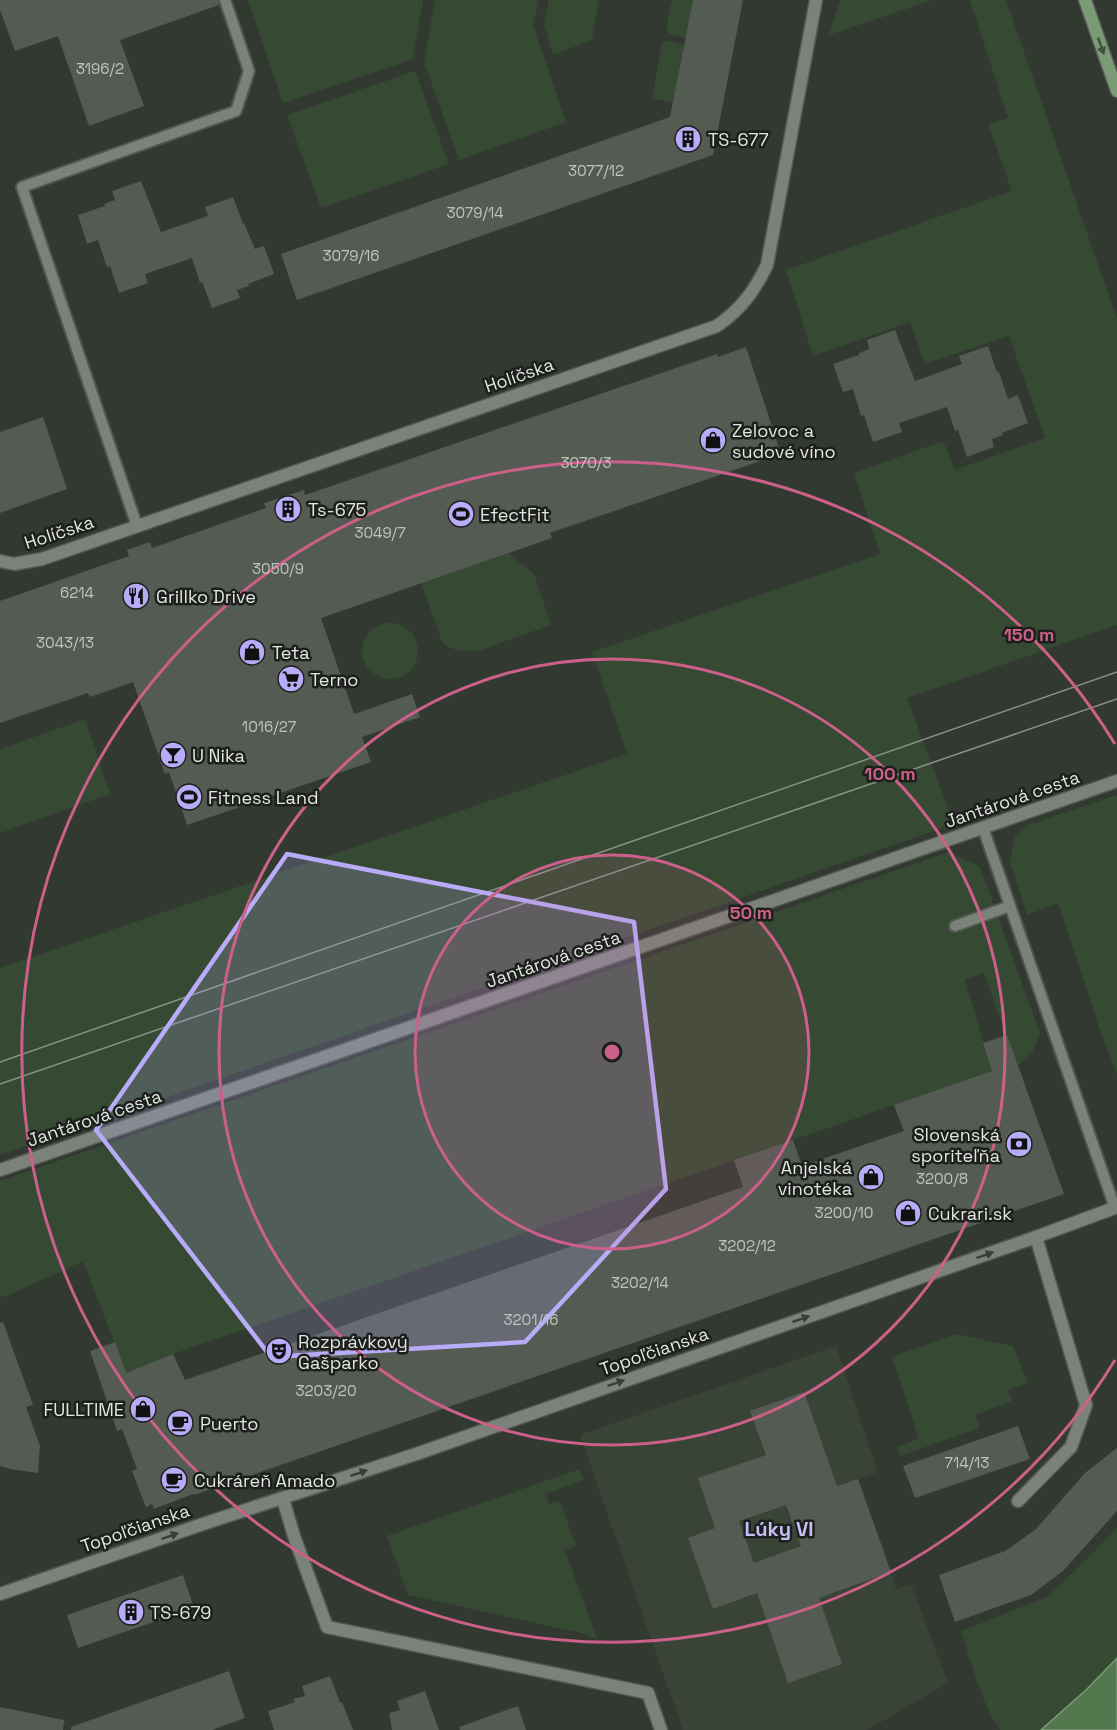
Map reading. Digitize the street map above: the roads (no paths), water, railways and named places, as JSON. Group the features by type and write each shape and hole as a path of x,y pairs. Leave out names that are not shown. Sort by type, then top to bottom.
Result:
{"main road":[{"path":"1085,0 1117,91"}],"street":[{"name":"Holíčska","path":"0,561 14,564 42,559 717,326 735,313 754,289 767,265 816,0"},
{"name":"Jantárová cesta","path":"0,1170 1117,781"},
{"name":"Topoľčianska","path":"0,1594 283,1499 1036,1238 1116,1208"},
{"path":"1018,1501 1071,1447 1086,1405 1036,1238"},
{"path":"283,1499 327,1627 648,1693 661,1730"}],"lane":[{"path":"136,526 22,187 236,111 249,71 225,0"},
{"path":"983,828 1116,1208"},
{"path":"956,926 1010,906"}],"tram line":[{"path":"0,1062 1117,672"},
{"path":"0,1084 1117,699"}],"place":[{"name":"TS-677","path":"688,139"},
{"name":"Zelovoc a sudové víno","path":"713,440"},
{"name":"Ts-675","path":"288,509"},
{"name":"EfectFit","path":"461,514"},
{"name":"Grillko Drive","path":"136,596"},
{"name":"Teta","path":"252,652"},
{"name":"Terno","path":"291,679"},
{"name":"U Nika","path":"173,755"},
{"name":"Fitness Land","path":"189,797"},
{"name":"Slovenská sporiteľňa","path":"1019,1144"},
{"name":"Anjelská vinotéka","path":"871,1177"},
{"name":"Cukrari.sk","path":"908,1213"},
{"name":"Rozprávkový Gašparko","path":"279,1351"},
{"name":"FULLTIME","path":"143,1409"},
{"name":"Puerto","path":"180,1423"},
{"name":"Cukráreň Amado","path":"174,1480"},
{"name":"TS-679","path":"131,1612"}],"district":[{"name":"Lúky VI","path":"779,1529"}]}
